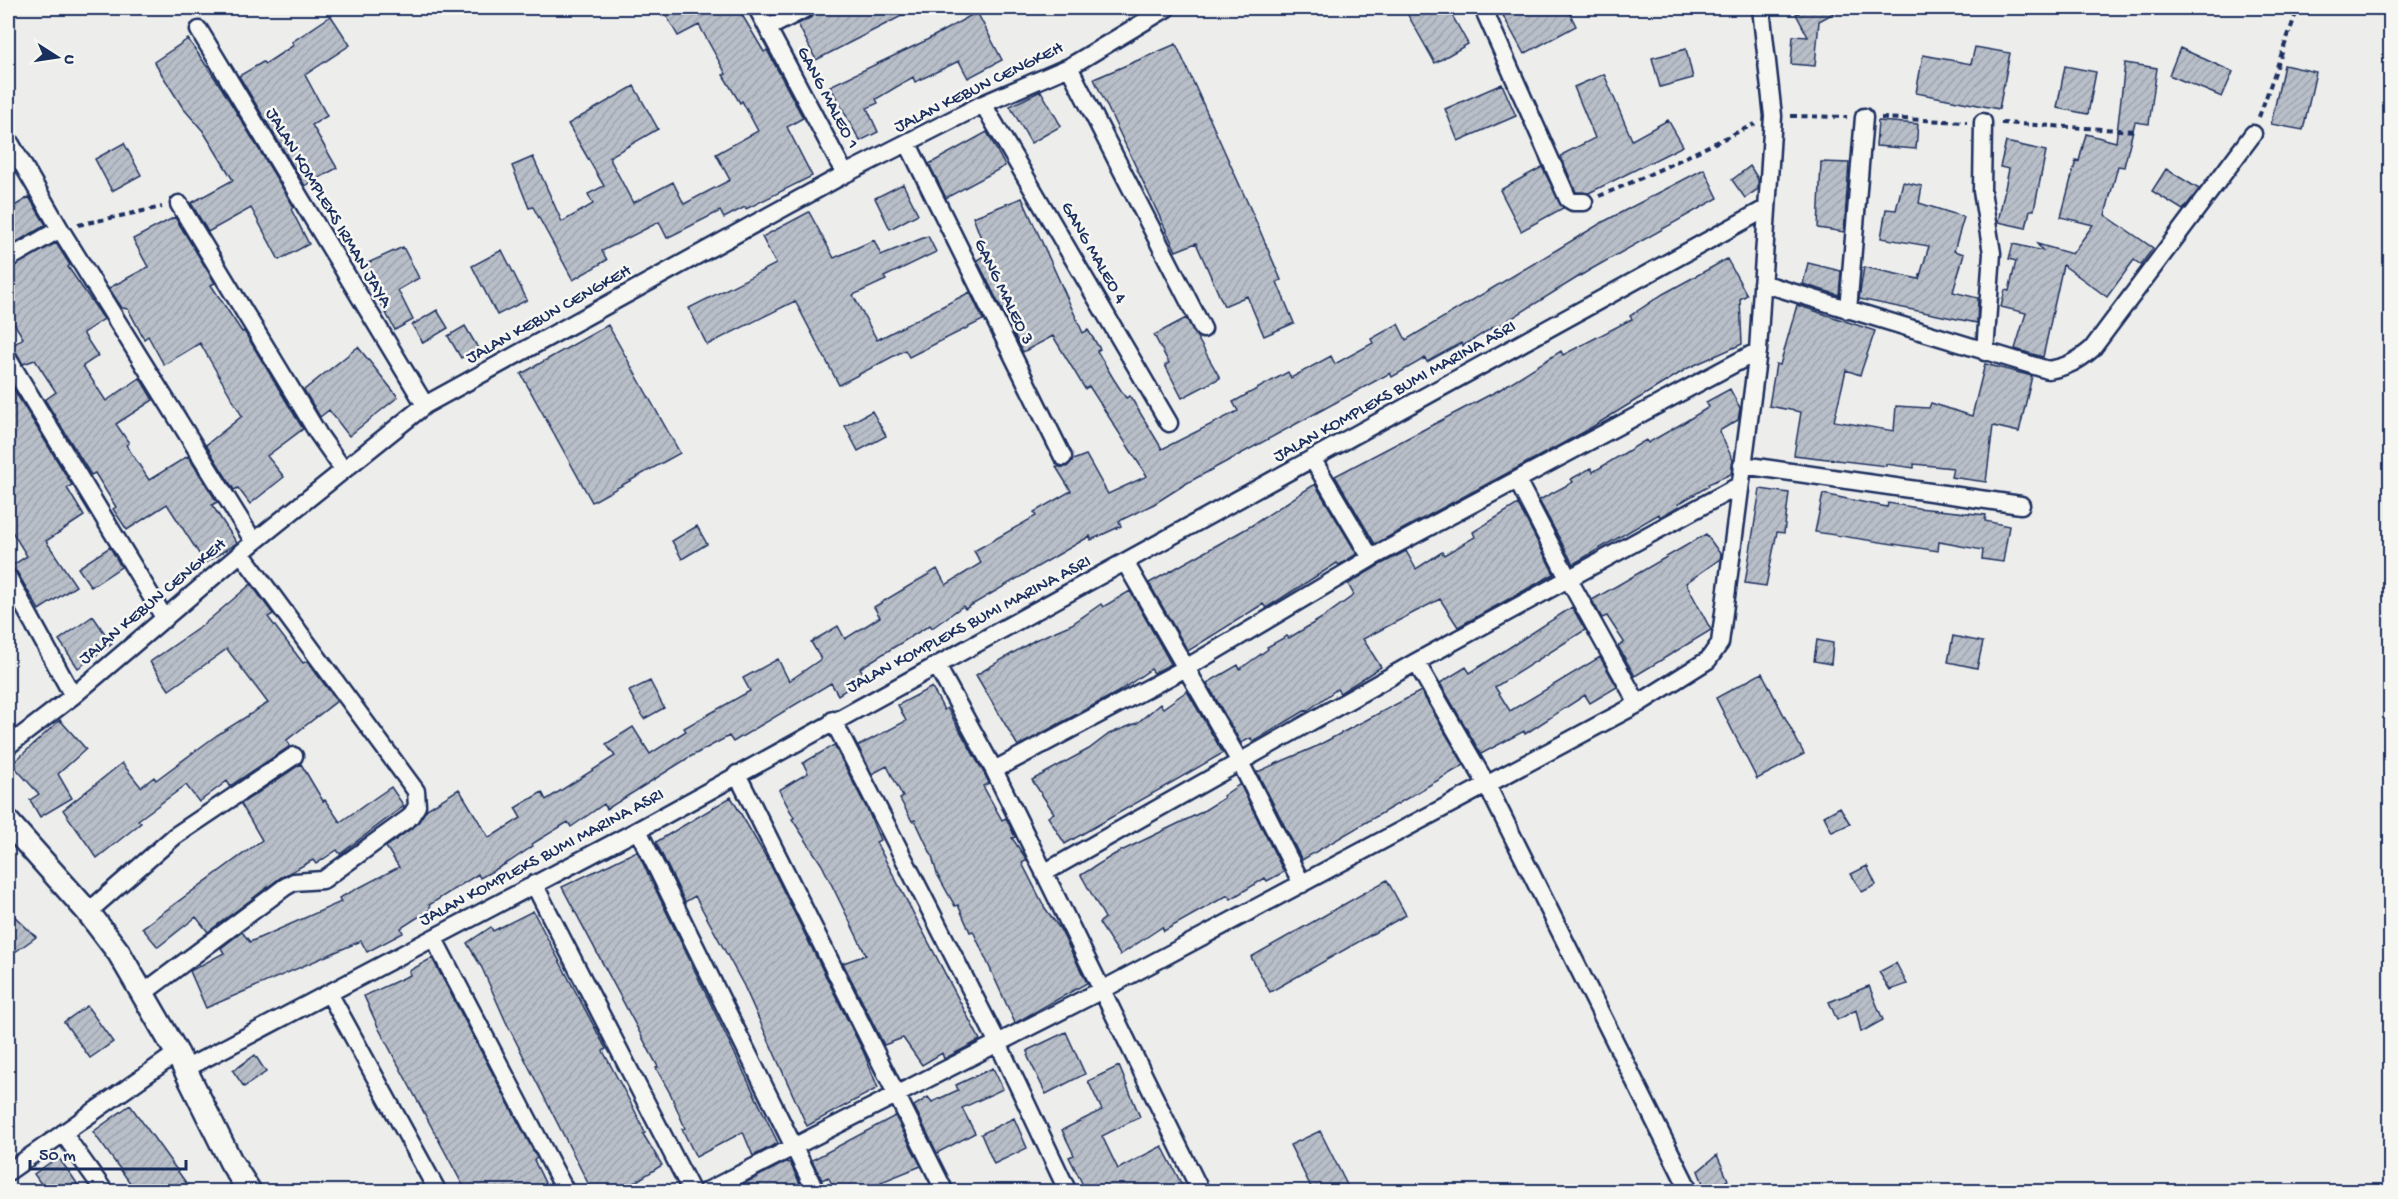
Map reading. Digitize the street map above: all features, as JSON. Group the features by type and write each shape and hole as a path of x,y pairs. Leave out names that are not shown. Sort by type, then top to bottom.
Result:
{"main road":[{"path":"8,822 88,912 119,953 181,1061 231,1162 249,1191"}],"street":[{"name":"GANG MALEO 1","path":"757,8 845,174"},
{"path":"768,28 807,8"},
{"name":"JALAN KEBUN CENGKEH","path":"8,746 73,696 254,542 425,405 845,174 983,104 1069,67 1167,8"},
{"path":"1483,8 1569,199 1573,202 1584,202"},
{"path":"705,1191 1102,990 1638,704 1708,660 1720,643 1758,351 1773,116 1761,8"},
{"name":"JALAN KOMPLEKS IRMAN JAYA","path":"199,30 425,405"},
{"path":"1069,67 1203,329"},
{"name":"GANG MALEO 4","path":"983,104 1169,423"},
{"path":"1848,310 1863,117"},
{"path":"1983,122 1982,191 1992,253 1985,352"},
{"path":"1762,283 2048,370 2063,368 2078,361 2092,349 2253,134"},
{"path":"8,139 60,229 254,542"},
{"name":"GANG MALEO 3","path":"908,144 1063,457"},
{"path":"179,204 319,435 343,469"},
{"name":"JALAN KOMPLEKS BUMI MARINA ASRI","path":"8,1172 63,1133 181,1061 329,993 638,830 833,720 937,666 1313,460 1767,208"},
{"path":"8,259 60,229"},
{"path":"994,770 1186,668 1371,558 1758,351"},
{"path":"8,359 165,619"},
{"path":"1313,460 1371,558"},
{"path":"1742,465 2021,505"},
{"path":"1517,480 1638,704"},
{"path":"1044,873 1416,662 1740,485"},
{"path":"142,994 285,887 294,882 323,880 410,817 417,806 416,790 241,553"},
{"path":"1125,562 1240,762 1302,884"},
{"path":"8,577 73,696"},
{"path":"1416,662 1487,785 1690,1191"},
{"path":"937,666 994,770 1202,1191"},
{"path":"833,720 998,1043 1068,1191"},
{"path":"88,912 175,836 294,756"},
{"path":"737,774 945,1191"},
{"path":"638,830 816,1191"},
{"path":"534,884 692,1191"},
{"path":"434,939 566,1191"},
{"path":"329,993 438,1191"},
{"path":"63,1133 105,1191"}],"path":[{"path":"2253,134 2298,8"},
{"path":"60,229 179,204"}],"building":[{"path":"662,8 738,8 764,52 767,50 803,118 787,127 812,176 746,209 745,207 724,218 720,211 667,238 659,222 602,251 607,260 573,280 533,207 529,208 512,166 533,157 562,222 593,204 588,194 604,186 568,124 634,86 658,129 609,157 633,203 673,182 684,204 730,180 716,154 758,131 742,101 740,103 723,75 726,74 699,25 678,36"},
{"path":"817,8 917,8 816,60 798,24 812,17"},
{"path":"1404,8 1448,8 1468,44 1435,63"},
{"path":"1499,8 1567,8 1576,26 1524,54"},
{"path":"1797,8 1843,8 1819,21 1815,66 1791,64 1793,36 1808,37 1796,14 1799,13"},
{"path":"977,12 1002,60 968,78 959,61 915,82 913,77 876,99 878,103 867,108 878,132 860,141 830,86 925,41"},
{"path":"331,16 350,45 305,75 327,116 312,125 337,168 305,186 239,76 263,62 265,64 294,45 292,42"},
{"path":"188,39 221,87 294,207 291,209 309,244 279,260 251,208 208,232 191,203 233,180 203,131 183,108 154,62"},
{"path":"1176,44 1281,280 1277,282 1294,323 1264,336 1247,296 1224,306 1196,243 1176,251 1094,79"},
{"path":"1975,47 2010,53 1999,109 1916,93 1923,55 1971,64"},
{"path":"2180,48 2233,72 2222,97 2169,75"},
{"path":"1686,49 1693,78 1660,87 1652,58"},
{"path":"2125,63 2157,68 2149,124 2135,122 2124,167 2118,166 2105,215 2153,248 2141,265 2134,260 2107,297 2063,265 2043,357 2015,349 2026,313 2001,307 2005,290 2009,291 2016,261 2009,259 2013,244 2043,251 2037,244 2072,254 2093,225 2061,217 2076,160 2079,161 2086,134 2116,142"},
{"path":"2284,65 2316,72 2303,130 2271,124"},
{"path":"2065,66 2096,72 2088,114 2057,108"},
{"path":"1604,74 1632,140 1668,120 1683,146 1589,193 1576,192 1561,157 1595,138 1574,87"},
{"path":"1502,84 1516,116 1458,141 1445,109"},
{"path":"1041,91 1061,126 1031,143 1010,106"},
{"path":"1878,121 1918,124 1916,149 1876,146"},
{"path":"987,132 1005,166 946,198 929,164"},
{"path":"2006,142 2046,151 2034,210 2030,210 2026,228 1998,222 2009,169 2000,167"},
{"path":"124,143 141,175 112,191 95,159"},
{"path":"1821,162 1849,163 1844,232 1818,228"},
{"path":"1750,166 1758,179 1758,189 1745,198 1732,180"},
{"path":"1542,167 1563,208 1521,231 1500,190"},
{"path":"1704,169 1718,198 1588,271 1496,328 1495,326 1463,346 1461,343 1427,362 1425,358 1392,377 1390,373 1187,483 1154,504 1119,521 1121,526 1091,540 1090,536 965,609 963,606 932,628 930,625 860,668 866,677 838,695 831,683 733,742 729,736 688,758 607,809 604,804 571,827 568,822 532,844 533,846 509,862 480,878 478,874 429,905 431,909 401,928 403,933 367,952 361,941 206,1008 190,971 224,953 221,948 242,932 250,942 341,902 339,898 399,867 386,847 416,825 427,809 459,789 489,838 521,818 515,808 542,792 546,800 615,756 606,744 633,727 650,754 686,731 684,728 750,691 743,678 778,659 789,681 821,659 811,642 838,626 845,639 880,617 874,607 937,569 946,585 981,563 974,551 1036,516 1034,512 1071,491 1056,467 1067,467 1073,460 1086,455 1108,494 1147,476 1089,386 1085,389 1053,336 1023,352 977,260 987,254 973,217 1022,198 1083,333 1088,330 1100,349 1097,351 1113,378 1126,398 1130,396 1162,449 1238,411 1233,402 1288,372 1291,378 1331,356 1335,364 1373,343 1371,339 1398,324 1406,340 1603,222"},
{"path":"2166,169 2199,189 2183,210 2152,191"},
{"path":"1903,182 1922,186 1919,203 1964,217 1954,251 1964,254 1953,292 1978,298 1977,323 1859,299 1864,267 1919,279 1929,246 1881,238 1886,209 1896,210"},
{"path":"903,184 918,214 890,229 875,198"},
{"path":"29,197 46,225 8,247 8,210"},
{"path":"809,212 834,258 874,240 881,255 928,236 936,252 884,277 886,280 853,295 877,340 970,292 983,320 909,357 905,350 839,385 795,301 707,345 689,308 776,264 762,237"},
{"path":"175,217 215,283 211,285 242,332 244,331 303,429 267,456 284,477 250,504 238,488 234,490 206,445 242,416 200,343 164,365 148,336 144,339 128,309 122,308 109,288 148,267 133,239"},
{"path":"56,243 70,265 68,267 104,319 83,333 98,356 83,366 106,401 140,378 153,400 116,424 129,443 126,445 149,480 188,456 217,502 212,505 237,543 205,563 167,504 127,530 113,509 116,507 95,473 91,475 45,400 56,392 35,360 23,364 17,353 8,349 23,338 8,313 8,269"},
{"path":"403,247 419,278 398,290 413,320 395,330 361,266"},
{"path":"502,250 527,300 497,315 472,266"},
{"path":"1727,259 1747,295 1740,299 1742,344 1688,368 1584,432 1375,544 1335,476 1499,390 1561,351 1563,355 1632,319 1630,316 1663,294"},
{"path":"1808,263 1841,271 1839,295 1803,284"},
{"path":"1797,305 1875,331 1860,375 1846,370 1834,421 1894,431 1896,406 1929,408 1931,403 1972,416 1985,364 2032,376 2019,432 1993,426 1986,482 1951,477 1953,468 1914,464 1914,468 1886,464 1886,466 1794,455 1801,412 1769,406 1776,364 1780,365"},
{"path":"437,310 448,328 423,343 412,325"},
{"path":"1186,318 1220,378 1182,398 1165,365 1169,363 1154,335"},
{"path":"608,325 680,453 592,502 521,374"},
{"path":"465,326 478,348 461,358 448,336"},
{"path":"358,347 398,397 349,436 329,410 320,417 304,390"},
{"path":"8,380 72,485 67,488 84,516 46,541 76,586 39,610 17,572 10,567 27,556 8,525"},
{"path":"1730,389 1740,408 1738,420 1719,431 1733,460 1731,474 1708,484 1709,486 1678,504 1679,506 1660,517 1659,514 1573,564 1539,500 1573,482 1571,479 1591,468 1593,472 1646,440 1648,443 1683,423 1709,407 1706,402"},
{"path":"872,411 886,436 858,451 845,426"},
{"path":"1315,484 1357,554 1339,565 1337,563 1266,608 1263,604 1188,651 1149,583 1251,526"},
{"path":"1760,489 1789,493 1784,533 1777,532 1766,586 1745,583"},
{"path":"1823,494 1887,507 1888,503 1986,515 1985,521 2009,526 2003,562 1982,559 1983,550 1939,542 1938,551 1815,532"},
{"path":"1518,504 1554,574 1458,627 1440,599 1363,639 1381,667 1340,693 1337,689 1307,711 1253,742 1251,738 1241,743 1207,683 1238,665 1240,669 1268,649 1267,647 1287,636 1289,638 1322,618 1354,595 1348,584 1376,567 1406,551 1416,569 1442,552 1444,555 1475,537 1473,532"},
{"path":"697,526 707,544 682,559 672,541"},
{"path":"1706,534 1721,555 1720,559 1686,583 1711,630 1635,676 1618,646 1624,642 1607,616 1602,618 1592,600"},
{"path":"110,547 121,567 91,587 78,568"},
{"path":"251,584 273,614 268,617 303,663 307,661 337,701 287,740 290,746 230,786 227,781 199,802 186,785 138,820 141,823 97,858 63,810 122,763 141,787 154,777 156,780 217,735 268,703 227,649 169,690 150,662 203,625"},
{"path":"1130,591 1171,664 1154,673 1151,669 1118,692 1018,746 976,675 1035,640 1072,624 1101,604 1103,607"},
{"path":"1572,607 1585,630 1495,687 1510,711 1600,657 1617,687 1590,703 1585,695 1525,734 1524,731 1481,754 1440,683 1466,667 1470,673"},
{"path":"93,616 112,644 78,668 59,640"},
{"path":"1953,636 1983,642 1977,668 1948,662"},
{"path":"1817,640 1833,643 1831,664 1814,661"},
{"path":"1762,673 1804,754 1757,779 1716,698"},
{"path":"650,681 664,708 644,719 629,691"},
{"path":"932,687 944,710 947,708 985,775 989,783 983,786 1002,820 1006,818 1015,837 1012,838 1027,860 1022,863 1045,908 1060,929 1087,983 1015,1023 973,931 970,932 958,905 955,906 937,874 932,856 915,820 912,821 900,799 903,797 887,766 872,774 858,746 906,721 898,705"},
{"path":"1187,691 1223,753 1065,844 1048,817 1054,813 1032,780 1089,749 1109,734 1137,723 1160,704 1163,708"},
{"path":"1421,691 1464,765 1302,860 1257,772 1315,747"},
{"path":"60,720 86,749 58,774 72,798 40,817 30,800 39,794 12,764"},
{"path":"834,745 869,813 880,840 876,842 980,1040 944,1059 942,1053 922,1065 903,1038 884,1045 843,963 866,955 822,865 792,819 794,818 779,790 808,773 803,763"},
{"path":"301,764 323,801 325,800 340,822 391,787 404,806 340,854 337,850 316,864 313,860 280,878 208,932 196,917 158,947 142,928 262,840 241,804"},
{"path":"1240,784 1284,872 1267,881 1265,878 1231,899 1228,895 1164,931 1162,927 1120,955 1099,923 1105,918 1081,875 1115,854 1200,813 1224,798 1223,796"},
{"path":"731,797 769,862 864,1053 878,1088 807,1126 744,986 695,896 685,902 656,842"},
{"path":"1840,807 1850,824 1832,832 1824,816"},
{"path":"637,851 778,1143 753,1156 743,1132 696,1157 682,1129 685,1128 671,1095 656,1068 658,1067 562,887"},
{"path":"1867,866 1876,885 1862,892 1851,874"},
{"path":"1387,880 1406,915 1270,992 1251,957"},
{"path":"8,910 36,937 8,957"},
{"path":"533,911 606,1049 603,1051 635,1111 645,1133 643,1134 662,1165 621,1191 592,1191 506,1022 482,968 467,943 491,927 493,931"},
{"path":"432,958 537,1158 534,1160 547,1187 538,1191 466,1191 379,1029 364,996 410,975 409,971"},
{"path":"1896,963 1907,984 1890,990 1879,972"},
{"path":"1869,986 1883,1020 1861,1032 1856,1010 1837,1020 1829,1002"},
{"path":"87,1006 113,1042 90,1058 64,1022"},
{"path":"1066,1032 1085,1074 1046,1094 1028,1057 1028,1050"},
{"path":"255,1055 266,1072 244,1087 233,1071"},
{"path":"1119,1066 1140,1117 1102,1136 1118,1169 1162,1146 1185,1191 1086,1191 1069,1157 1074,1155 1062,1130 1102,1110 1088,1081"},
{"path":"993,1068 1003,1089 962,1108 975,1133 937,1153 914,1106 928,1097 932,1102 958,1090 956,1085"},
{"path":"130,1105 192,1191 136,1191 93,1132"},
{"path":"895,1116 921,1166 881,1182 883,1185 872,1191 836,1191 828,1177 822,1180 812,1160"},
{"path":"1014,1118 1027,1148 994,1164 981,1134"},
{"path":"1320,1131 1350,1191 1313,1191 1290,1145"},
{"path":"1717,1155 1728,1180 1711,1191 1706,1191 1698,1171"},
{"path":"58,1157 82,1191 46,1191 34,1174"},
{"path":"786,1162 790,1163 803,1190 730,1191"}]}
